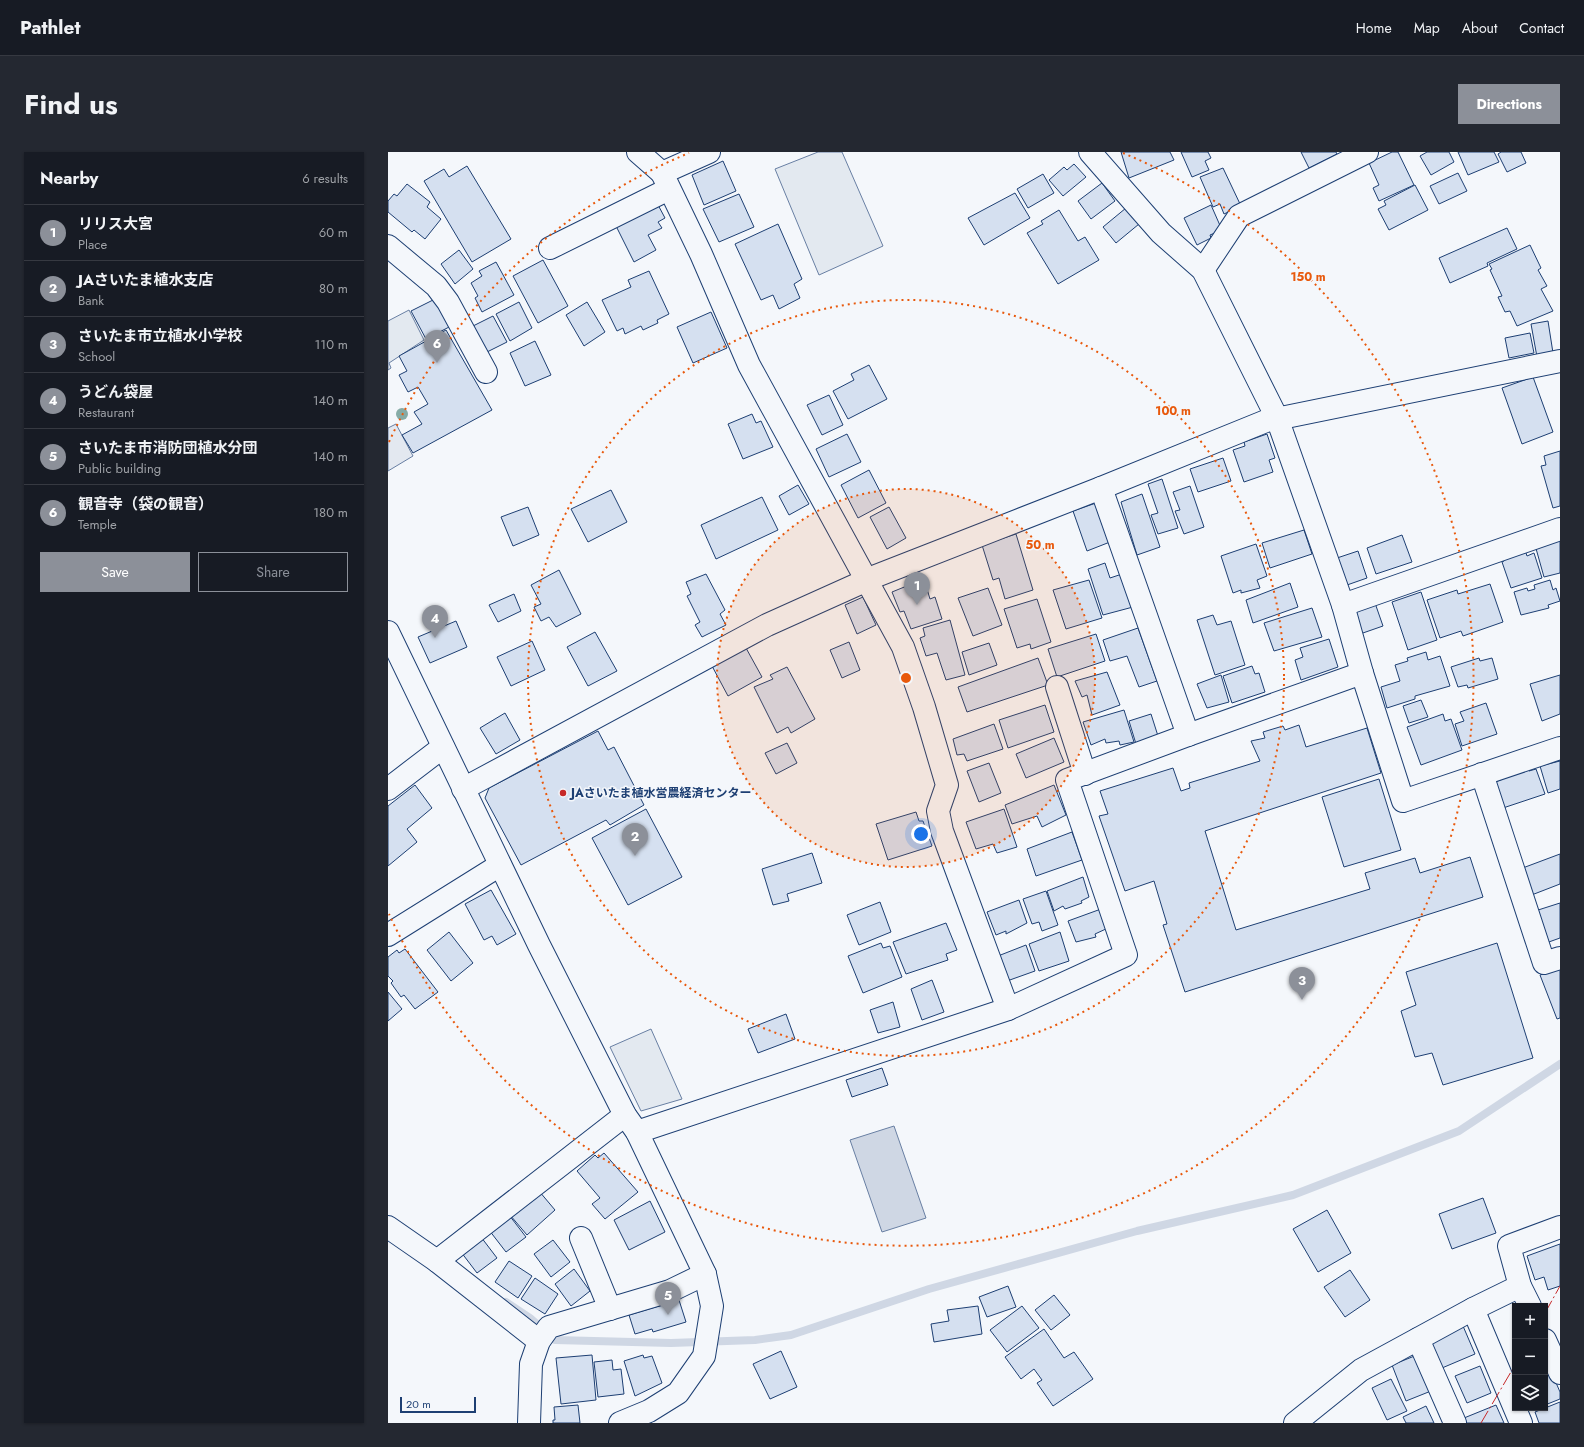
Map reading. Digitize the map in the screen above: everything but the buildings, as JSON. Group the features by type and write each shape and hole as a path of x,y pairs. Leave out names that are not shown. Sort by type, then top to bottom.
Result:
{"street":[{"path":"638,152 665,181 701,254 749,365 903,647 924,707 947,785 938,811 942,831 1008,1008"},
{"path":"550,248 665,181 709,152"},
{"path":"1090,152 1161,233 1203,270 1277,418 1343,605 1362,673 1403,801 1560,748"},
{"path":"1203,270 1239,216 1367,152"},
{"path":"388,246 436,286 448,302 486,372"},
{"path":"463,789 767,625 867,580 1266,421 1560,361"},
{"path":"1101,488 1188,735"},
{"path":"1343,605 1560,529"},
{"path":"388,632 500,865 626,1115 637,1132 705,1274 712,1306 704,1356 678,1393 649,1411 620,1423"},
{"path":"637,1132 1008,1008 1126,955 1067,780 1362,673"},
{"path":"1057,687 1085,774"},
{"path":"388,789 442,747"},
{"path":"1482,774 1544,963 1560,958"},
{"path":"388,935 500,865"},
{"path":"437,1261 626,1115"},
{"path":"388,1227 437,1261 538,1341"},
{"path":"1528,1303 1520,1286 1509,1246 1560,1227"},
{"path":"581,1238 610,1309"},
{"path":"529,1423 531,1364 538,1341 549,1327 670,1291 705,1274"},
{"path":"1295,1423 1361,1370 1473,1308 1520,1286"},
{"path":"1473,1308 1521,1423"},
{"path":"1418,1339 1455,1423"},
{"path":"1548,1347 1560,1373"}],"shaded area":[{"path":"818,152 842,152 883,246 819,275 775,169"},
{"path":"409,310 424,340 389,363 391,368 388,370 388,321"},
{"path":"396,424 413,456 388,471 388,428"},
{"path":"651,1029 682,1099 641,1111 610,1047"},
{"path":"894,1126 926,1218 882,1232 850,1140"}],"waterway":[{"path":"506,1302 530,1318 555,1340 671,1343 755,1340 791,1335 929,1289 1137,1231 1293,1195 1459,1131 1560,1064"}],"power":[{"path":"1548,1308 1560,1286"},
{"path":"1481,1423 1512,1370"}],"place":[{"name":"観音寺（袋の観音）","path":"437,363"},
{"name":"リリス大宮","path":"917,605"},
{"name":"うどん袋屋","path":"435,638"},
{"name":"JAさいたま植水営農経済センター","path":"563,793"},
{"name":"JAさいたま植水支店","path":"635,856"},
{"name":"さいたま市立植水小学校","path":"1302,1000"},
{"name":"さいたま市消防団植水分団","path":"668,1315"}]}
